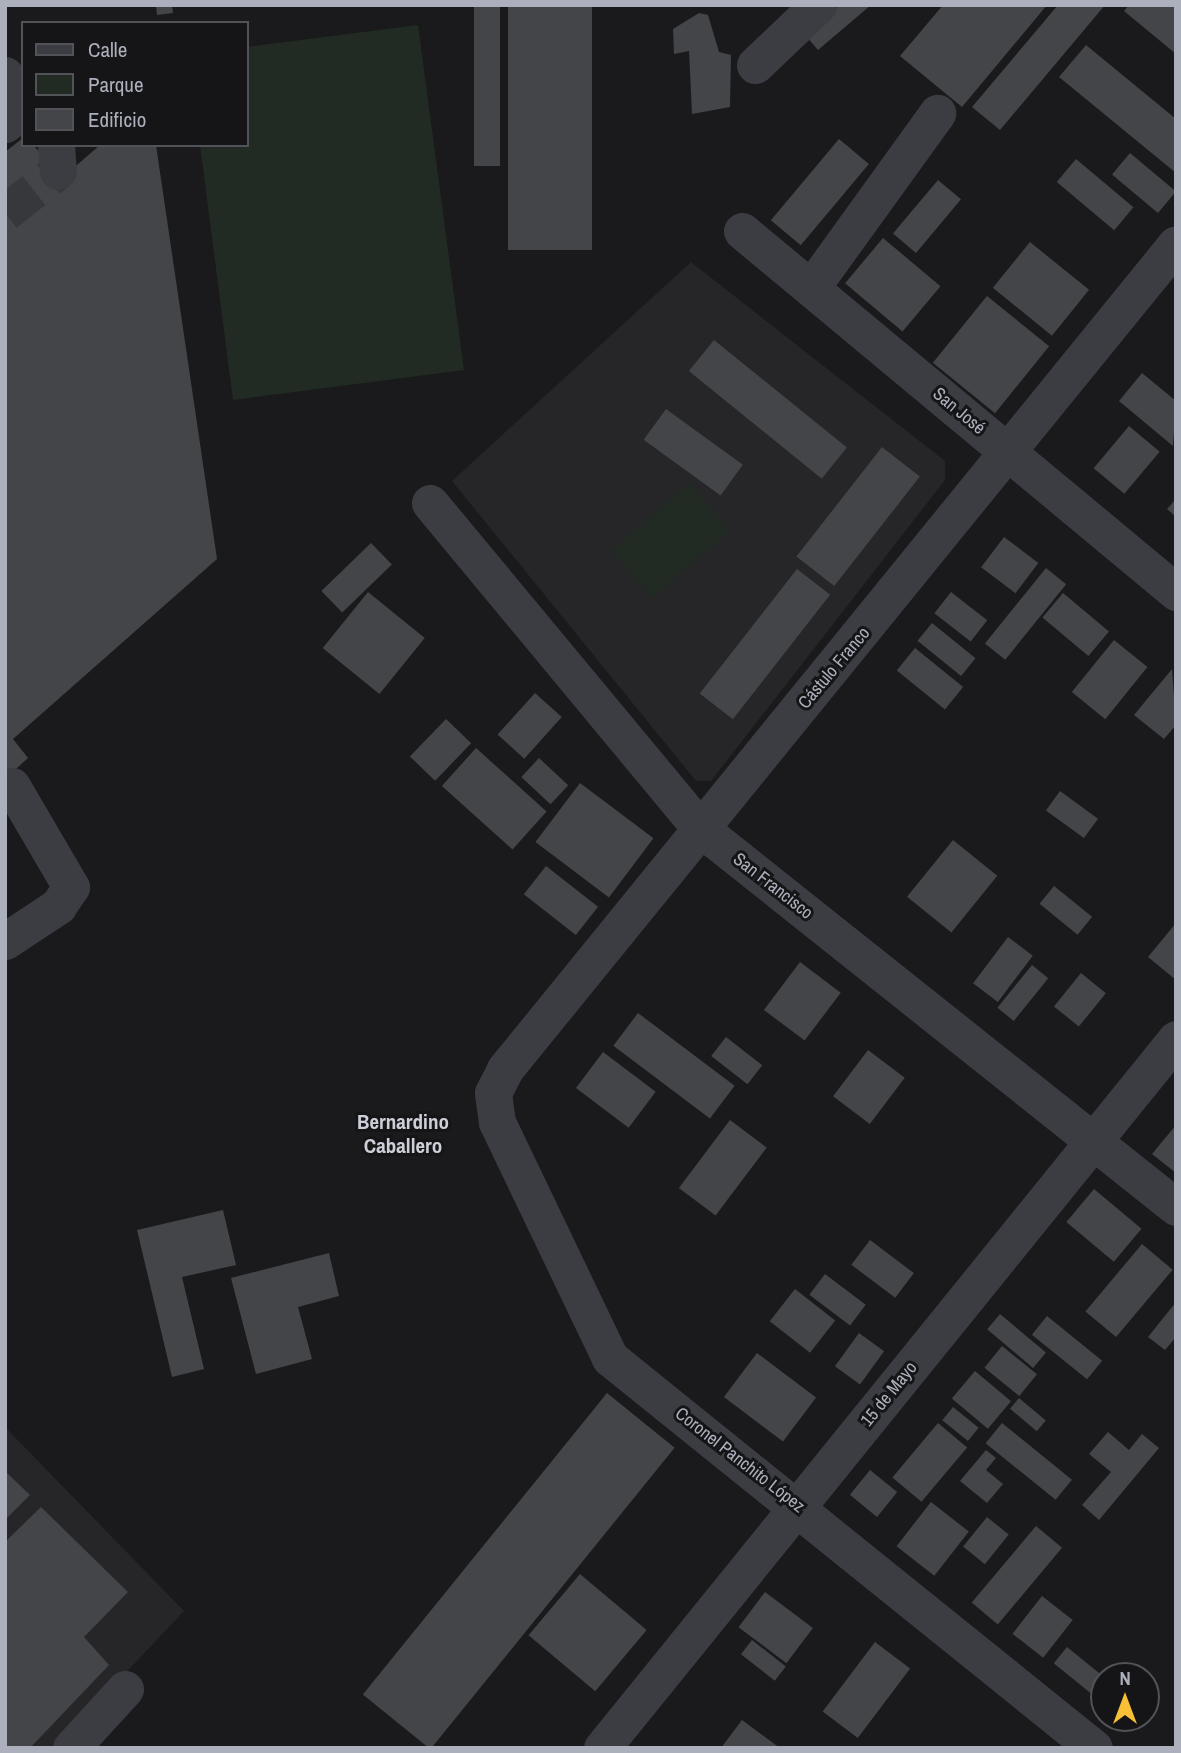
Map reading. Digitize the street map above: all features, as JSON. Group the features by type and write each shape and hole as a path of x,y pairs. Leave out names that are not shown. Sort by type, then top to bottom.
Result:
{"street":[{"path":"755,65 818,5"},
{"path":"5,75 21,92"},
{"path":"5,124 21,111"},
{"path":"811,288 937,113"},
{"name":"San José","path":"742,231 1176,593"},
{"name":"Cástulo Franco","path":"493,1093 505,1069 1011,454 1176,244"},
{"name":"San Francisco","path":"430,503 701,829 1176,1207"},
{"path":"5,941 58,906 71,887 12,786"},
{"name":"15 de Mayo","path":"602,1748 1176,1039"},
{"name":"Coronel Panchito López","path":"493,1093 498,1122 598,1345 1094,1748"},
{"path":"71,1748 125,1689"}],"shaded area":[{"path":"691,262 945,461 945,480 711,781 696,781 452,481"},
{"path":"5,1427 184,1611 55,1748 5,1748"}],"green space":[{"path":"418,25 464,370 233,400 200,147 248,147 248,47"},
{"path":"689,483 730,531 653,598 611,551"}],"building":[{"path":"156,5 172,5 173,13 157,15"},
{"path":"474,5 500,5 500,166 474,166"},
{"path":"508,5 592,5 592,250 508,250"},
{"path":"840,5 871,5 818,50 805,35"},
{"path":"943,5 1047,5 962,107 900,56"},
{"path":"1058,5 1105,5 1000,130 972,107"},
{"path":"1129,5 1176,5 1176,54 1124,11"},
{"path":"699,13 708,15 719,52 731,55 730,107 692,114 689,51 674,54 673,29"},
{"path":"1086,45 1176,119 1176,173 1059,77"},
{"path":"839,139 869,164 801,245 771,220"},
{"path":"21,140 21,147 35,147 63,177 98,147 156,147 217,559 13,739 28,758 5,779 5,152"},
{"path":"1130,153 1176,192 1158,213 1112,174"},
{"path":"1076,159 1133,207 1114,230 1057,182"},
{"path":"938,180 961,199 916,253 893,234"},
{"path":"883,238 940,286 903,331 845,283"},
{"path":"1030,242 1089,290 1052,336 993,288"},
{"path":"987,296 1049,346 995,413 933,363"},
{"path":"714,340 847,448 822,479 689,371"},
{"path":"1142,373 1176,401 1173,446 1119,401"},
{"path":"666,409 743,465 721,496 644,440"},
{"path":"1129,426 1160,452 1124,494 1094,468"},
{"path":"882,447 920,477 834,586 796,557"},
{"path":"1176,499 1176,517 1167,509"},
{"path":"1004,537 1038,563 1015,593 981,567"},
{"path":"371,543 392,565 342,613 321,591"},
{"path":"1046,568 1066,584 1005,660 985,643"},
{"path":"797,569 830,595 733,719 700,694"},
{"path":"368,592 425,638 379,694 323,648"},
{"path":"951,592 987,620 971,642 934,613"},
{"path":"1063,593 1109,632 1088,656 1042,618"},
{"path":"932,623 976,658 961,676 918,641"},
{"path":"1114,640 1147,667 1105,719 1072,692"},
{"path":"915,648 963,687 945,710 897,671"},
{"path":"1172,669 1176,725 1164,739 1134,715"},
{"path":"535,693 562,717 524,759 498,735"},
{"path":"446,719 471,743 435,781 410,756"},
{"path":"476,748 547,812 512,849 442,786"},
{"path":"539,758 568,785 551,804 521,777"},
{"path":"580,783 653,838 609,897 535,842"},
{"path":"1060,791 1098,819 1084,838 1046,810"},
{"path":"953,840 997,876 951,933 907,897"},
{"path":"546,866 598,907 576,935 524,894"},
{"path":"1054,886 1092,917 1078,935 1040,904"},
{"path":"1176,923 1176,980 1148,957"},
{"path":"1008,937 1033,956 998,1002 973,983"},
{"path":"800,962 841,993 805,1041 764,1010"},
{"path":"1032,965 1048,978 1014,1021 997,1008"},
{"path":"1081,973 1106,993 1079,1027 1054,1006"},
{"path":"638,1013 735,1086 710,1119 613,1046"},
{"path":"726,1037 762,1065 747,1084 711,1056"},
{"path":"868,1050 905,1078 870,1124 833,1096"},
{"path":"603,1052 656,1092 629,1128 576,1088"},
{"path":"730,1120 767,1148 716,1216 679,1188"},
{"path":"1176,1125 1176,1173 1152,1154"},
{"path":"1094,1189 1141,1229 1114,1262 1066,1222"},
{"path":"223,1210 236,1265 182,1277 204,1369 172,1377 137,1230"},
{"path":"870,1240 914,1273 895,1298 851,1265"},
{"path":"1142,1244 1173,1270 1116,1337 1085,1311"},
{"path":"329,1253 339,1296 298,1307 312,1359 256,1374 231,1278"},
{"path":"825,1274 866,1305 850,1325 809,1295"},
{"path":"795,1289 835,1320 810,1353 770,1321"},
{"path":"1176,1302 1176,1337 1165,1350 1148,1337"},
{"path":"1000,1314 1046,1353 1033,1368 987,1329"},
{"path":"1047,1316 1102,1361 1087,1379 1032,1335"},
{"path":"859,1333 884,1351 860,1384 835,1366"},
{"path":"1002,1346 1037,1374 1019,1396 984,1368"},
{"path":"757,1353 816,1398 783,1441 724,1397"},
{"path":"975,1371 1011,1401 988,1429 952,1399"},
{"path":"607,1393 675,1448 431,1748 363,1695"},
{"path":"1019,1398 1046,1420 1037,1431 1010,1409"},
{"path":"953,1407 979,1428 968,1441 942,1420"},
{"path":"938,1423 967,1447 921,1502 892,1477"},
{"path":"1002,1423 1072,1480 1056,1500 986,1443"},
{"path":"1108,1432 1129,1450 1142,1434 1159,1448 1099,1520 1082,1505 1111,1472 1089,1454"},
{"path":"986,1450 996,1458 986,1470 1003,1484 987,1503 960,1481"},
{"path":"870,1470 897,1492 877,1517 850,1495"},
{"path":"5,1471 30,1495 5,1520"},
{"path":"931,1502 969,1532 934,1576 897,1546"},
{"path":"41,1507 128,1592 84,1637 109,1665 30,1748 5,1748 5,1542"},
{"path":"987,1517 1009,1535 985,1564 963,1547"},
{"path":"1036,1526 1062,1548 998,1624 972,1603"},
{"path":"580,1574 647,1630 595,1691 529,1635"},
{"path":"765,1592 813,1628 786,1663 739,1627"},
{"path":"1042,1596 1073,1620 1043,1658 1012,1634"},
{"path":"752,1640 786,1666 775,1681 741,1654"},
{"path":"875,1642 910,1668 858,1738 823,1711"},
{"path":"1067,1647 1090,1666 1090,1693 1054,1663"},
{"path":"742,1720 780,1748 721,1748"}],"tunnel":[{"path":"5,213 58,171"}],"district":[{"name":"Bernardino Caballero","path":"403,1134"}]}
